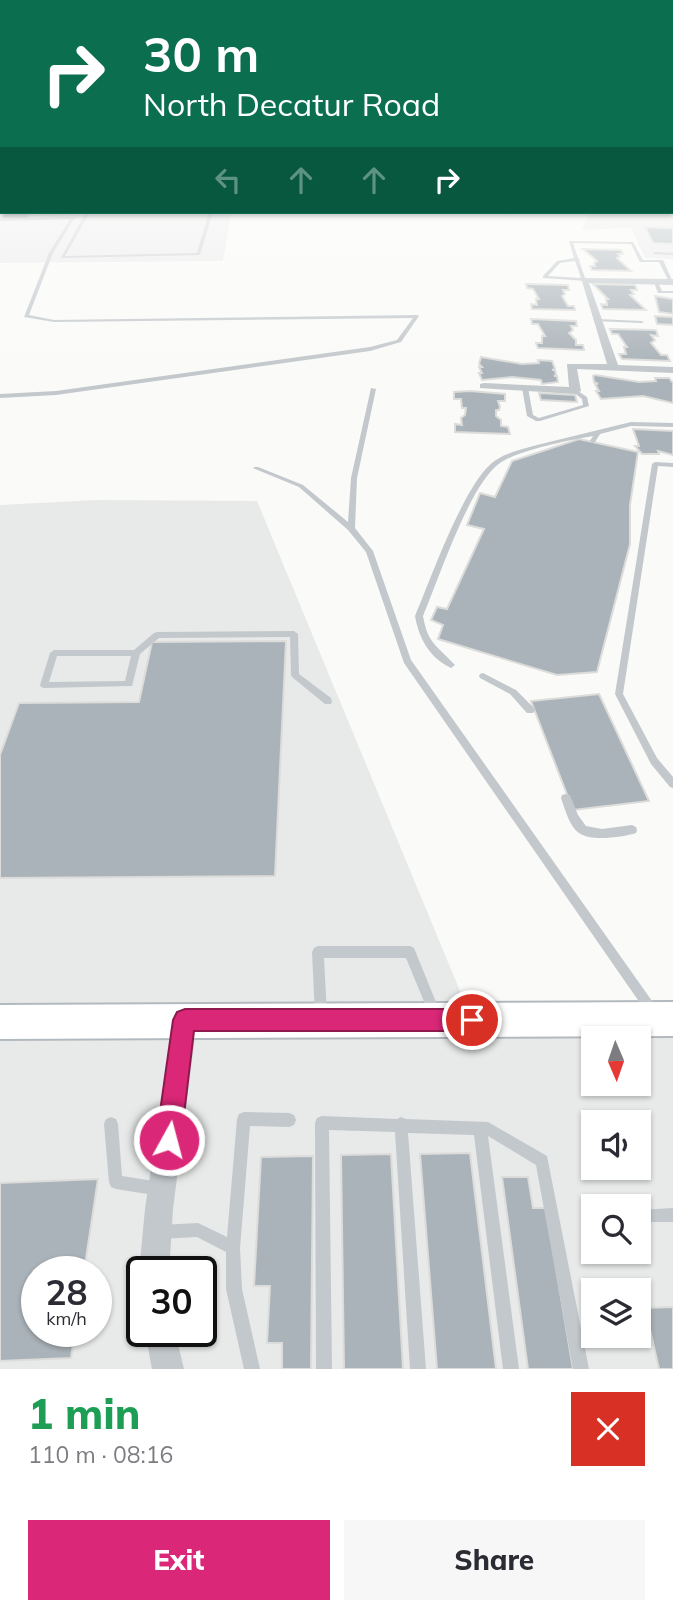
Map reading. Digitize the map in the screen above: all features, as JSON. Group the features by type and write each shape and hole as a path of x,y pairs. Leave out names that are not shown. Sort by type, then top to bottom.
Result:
{"main road":[{"path":"0,1022 666,1019"}],"street":[{"path":"614,368 584,280 655,281 672,285"},
{"path":"484,386 575,391 571,366 673,370"},
{"path":"156,1256 185,1020"},
{"path":"163,1347 168,1369"}],"lane":[{"path":"0,396 57,393 370,349 398,341 417,316 54,321 26,316 58,241"},
{"path":"71,241 62,257 199,254 203,241"},
{"path":"578,259 559,262 545,277 584,280 578,259 570,242 632,243 642,261 661,261 672,285"},
{"path":"654,253 673,254"},
{"path":"597,320 642,322"},
{"path":"525,388 530,416 538,420 586,406 585,398 575,391"},
{"path":"351,528 354,478 373,389"},
{"path":"451,665 430,649 421,633 419,616 472,492 497,461 569,438 631,424 673,425"},
{"path":"593,441 598,433"},
{"path":"673,465 655,464 619,694 654,761 673,784"},
{"path":"256,468 301,486 351,528 369,551 407,661 666,1019"},
{"path":"136,653 54,653 44,685 129,684 136,653 157,635 294,634 295,675 328,701"},
{"path":"483,676 513,692 530,710"},
{"path":"566,799 574,818 583,830 602,834 632,830"},
{"path":"321,1020 318,952 410,952 438,1020"},
{"path":"252,1369 234,1289 233,1248 244,1119 289,1120"},
{"path":"324,1369 322,1123 488,1129 542,1161 581,1369"},
{"path":"111,1124 116,1182 162,1189"},
{"path":"401,1124 418,1369"},
{"path":"480,1129 511,1369"},
{"path":"651,1216 673,1215"},
{"path":"158,1233 198,1230 233,1248"}],"shaded area":[{"path":"0,241 226,241 223,261 0,263"},
{"path":"637,241 673,241 673,259 645,258"},
{"path":"97,500 257,501 472,1020 673,1021 673,1369 0,1369 0,505"}],"building":[{"path":"652,241 673,241 673,244"},
{"path":"583,249 621,250 623,254 618,254 620,257 617,258 631,271 592,270 590,266 595,266 597,261"},
{"path":"526,284 568,285 569,290 563,290 565,294 562,296 568,306 574,306 575,310 532,309 531,304 537,305 536,299 539,299"},
{"path":"593,284 635,285 637,290 631,290 634,294 630,295 646,310 603,309 601,304 607,305 608,299"},
{"path":"655,296 673,299 673,314 659,312"},
{"path":"655,316 673,317 673,325 657,324"},
{"path":"531,319 576,321 577,326 571,326 573,330 569,333 576,340 576,345 583,345 584,350 538,348 536,343 542,343 542,336 545,336 538,324 532,324"},
{"path":"610,329 656,330 658,336 651,335 655,340 651,343 661,355 667,355 670,361 622,359 619,354 626,354 624,347 627,347 618,334 612,334"},
{"path":"481,357 522,364 539,363 538,360 552,361 555,369 552,370 555,370 554,376 557,376 558,382 542,384 541,380 512,377 482,380 479,373 482,373 479,367 482,367 479,364"},
{"path":"595,375 639,382 669,378 673,383 673,403 643,396 601,399 596,391 599,391 595,384 598,384 594,382"},
{"path":"454,392 505,394 505,401 498,401 500,407 496,410 496,416 501,420 501,426 508,427 510,434 455,432 455,424 462,425 461,418 465,415 466,408 462,408 461,399 454,399"},
{"path":"539,393 575,395 577,402 541,400"},
{"path":"633,429 673,431 673,455 658,451 659,454 642,454 635,446 639,446"},
{"path":"579,439 638,452 630,505 630,544 597,672 557,675 438,639 443,625 431,620 437,607 447,609 484,529 467,525 480,493 495,497 512,461"},
{"path":"286,641 275,876 0,878 0,755 19,703 139,702 152,642"},
{"path":"599,694 649,801 573,810 531,701"},
{"path":"470,1153 496,1369 437,1369 420,1154"},
{"path":"391,1154 403,1369 344,1369 341,1155"},
{"path":"313,1156 311,1369 282,1369 282,1343 267,1343 270,1286 254,1286 261,1157"},
{"path":"502,1177 528,1177 533,1208 546,1208 573,1369 528,1369"},
{"path":"98,1179 86,1256 21,1256 21,1347 73,1347 71,1358 0,1361 0,1183"},
{"path":"673,1307 673,1369 659,1369 651,1334 651,1308"}],"route":[{"path":"169,1140 185,1020 472,1020"}]}
